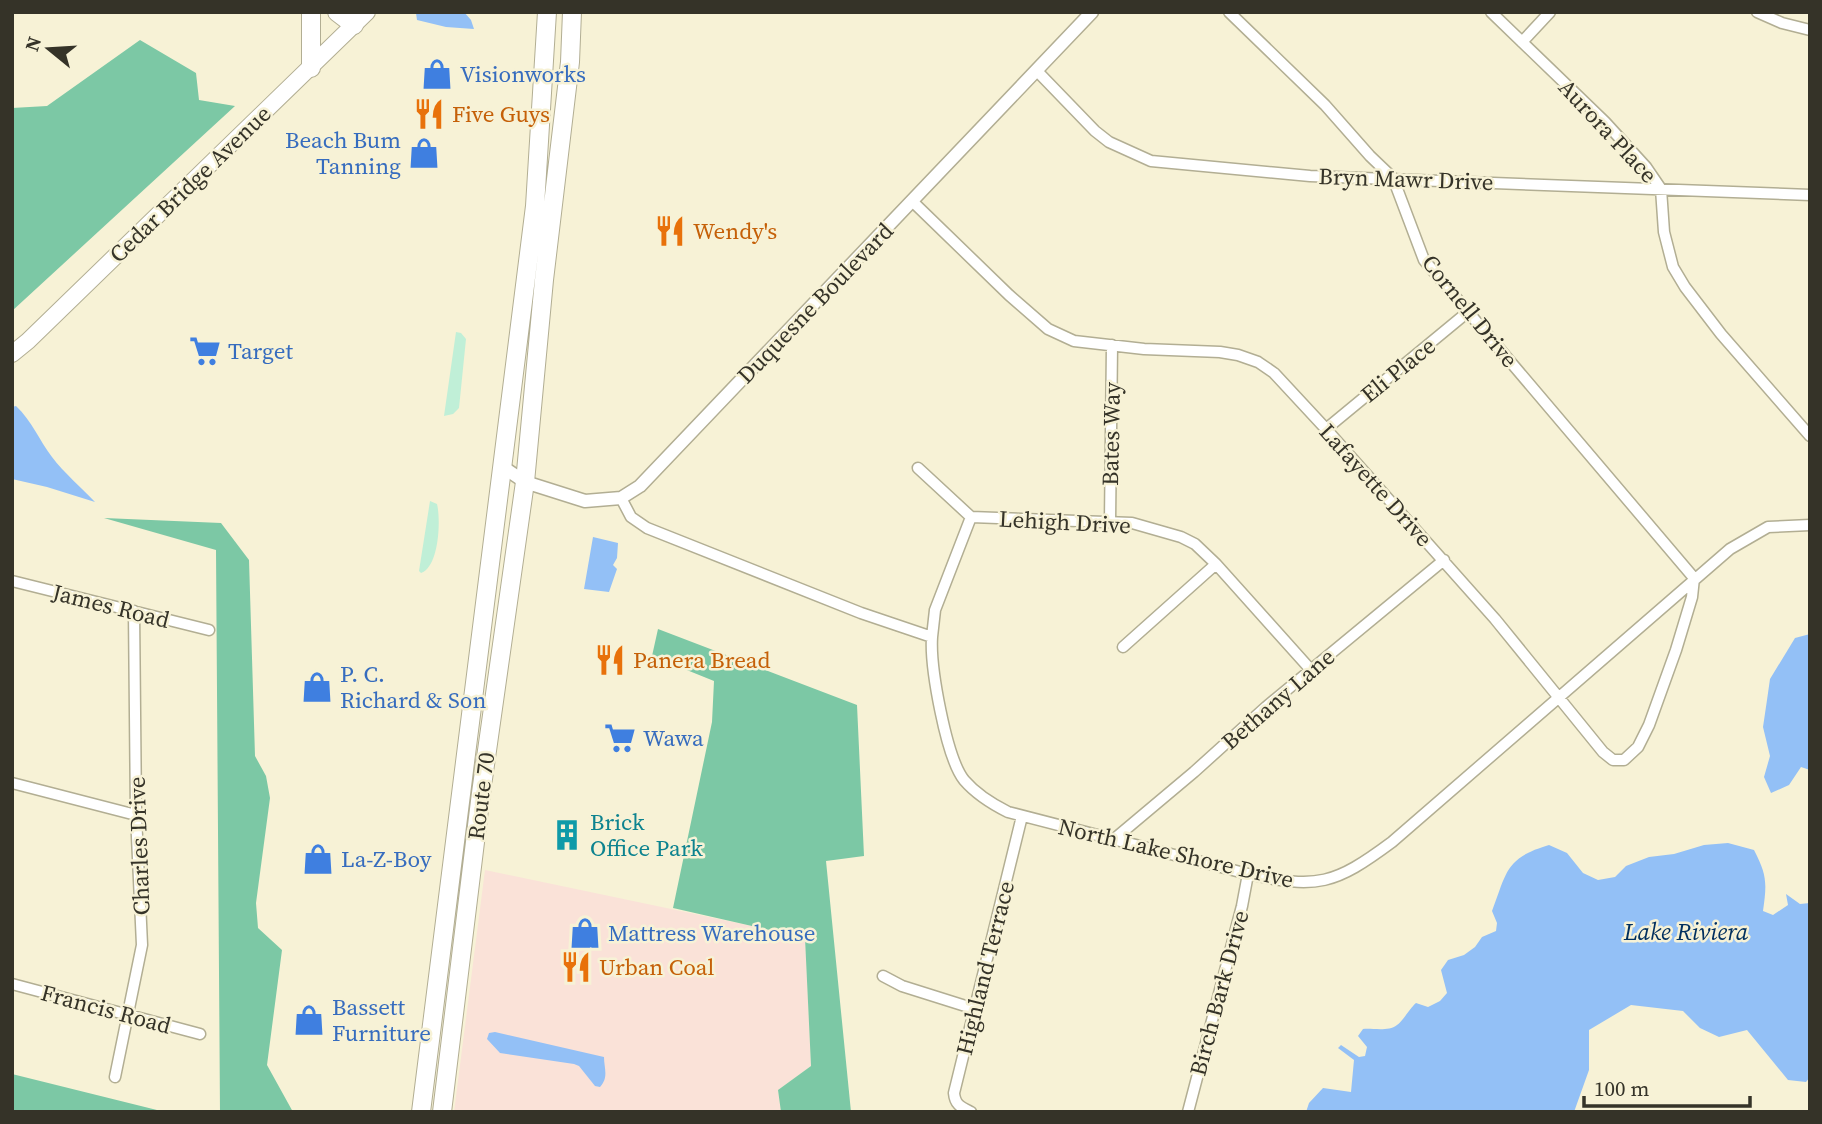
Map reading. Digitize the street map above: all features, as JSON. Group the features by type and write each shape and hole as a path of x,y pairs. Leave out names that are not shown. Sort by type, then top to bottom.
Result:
{"highway":[{"path":"311,12 311,68"},
{"path":"337,12 354,25"},
{"name":"Route 70","path":"421,1112 535,206 547,12"},
{"name":"Route 70","path":"442,1112 481,793 525,482 572,12"}],"main road":[{"name":"Cedar Bridge Avenue","path":"12,351 28,341 367,12"}],"street":[{"name":"Duquesne Boulevard","path":"621,498 640,486 1091,12"},
{"name":"Cornell Drive","path":"1229,12 1325,106 1393,178 1424,260 1694,578"},
{"name":"Aurora Place","path":"1491,12 1605,121 1661,189 1664,232 1673,267 1685,287 1721,334 1810,436"},
{"path":"1522,42 1550,12"},
{"path":"1756,12 1782,23 1810,30"},
{"name":"Bryn Mawr Drive","path":"1037,71 1109,142 1152,161 1310,176 1810,195"},
{"name":"Lafayette Drive","path":"912,201 1009,296 1048,329 1074,341 1238,355 1258,362 1274,373 1444,560 1613,760 1624,761 1633,753 1649,724 1676,650 1692,597 1694,578"},
{"name":"Eli Place","path":"1326,429 1469,312"},
{"name":"Bates Way","path":"1110,522 1112,345"},
{"path":"503,467 525,482 585,501 621,498 631,517 647,528 885,622 932,637"},
{"path":"918,468 971,517"},
{"name":"Lehigh Drive","path":"932,637 935,610 971,517 1132,523 1181,537 1195,544 1311,670"},
{"name":"North Lake Shore Drive","path":"932,637 931,651 937,689 951,754 964,779 990,803 1021,816 1248,874 1312,884 1360,866 1392,842 1730,549 1759,531 1780,526 1810,525"},
{"name":"Bethany Lane","path":"1113,840 1444,560"},
{"path":"1123,647 1216,564"},
{"name":"James Road","path":"12,581 209,630"},
{"name":"Charles Drive","path":"115,1077 142,944 136,815 134,611"},
{"path":"12,783 136,815"},
{"name":"Highland Terrace","path":"971,1112 953,1106 954,1093 1021,816"},
{"name":"Birch Bark Drive","path":"1188,1112 1248,874"},
{"path":"883,976 902,986 975,1009"},
{"name":"Francis Road","path":"12,985 200,1034"}],"shaded area":[{"path":"485,870 805,937 811,1066 778,1090 781,1112 454,1112"}],"green space":[{"path":"140,40 196,73 199,100 235,106 12,311 12,108 47,106"},
{"path":"456,332 466,339 459,408 453,414 444,416"},
{"path":"430,501 437,504 437,542 432,562 421,573 419,571"},
{"path":"104,518 221,523 249,560 255,756 266,776 270,798 256,903 258,928 282,950 267,1065 293,1112 220,1112 216,550"},
{"path":"658,629 857,705 864,856 826,861 851,1112 781,1112 778,1090 811,1066 805,938 673,908 712,722 714,681 652,656"},
{"path":"12,1074 165,1112 12,1112"}],"water":[{"path":"464,12 474,29 446,27 417,20 416,13"},
{"path":"16,406 27,418 47,451 95,502 12,479 12,407"},
{"path":"593,537 618,543 617,558 613,565 617,569 609,592 584,589"},
{"path":"1810,634 1810,770 1801,767 1789,785 1771,793 1764,777 1770,756 1763,727 1770,679 1795,638"},
{"name":"Lake Riviera","path":"1728,843 1754,850 1765,879 1763,911 1773,915 1788,905 1786,894 1800,904 1810,903 1810,1077 1806,1082 1788,1080 1747,1030 1719,1037 1700,1028 1683,1011 1631,1005 1589,1030 1589,1070 1574,1112 1306,1112 1309,1103 1323,1088 1351,1092 1354,1060 1338,1048 1341,1045 1359,1057 1365,1056 1367,1047 1358,1036 1363,1029 1393,1027 1416,1003 1428,1007 1440,1001 1447,993 1441,970 1448,960 1464,955 1475,947 1482,937 1496,931 1497,923 1492,911 1501,886 1510,868 1524,855 1549,845 1567,853 1583,873 1598,880 1615,877 1626,866 1649,857 1674,854 1704,845"},
{"path":"495,1032 604,1057 604,1080 600,1087 595,1086 579,1066 574,1064 500,1053 487,1039 489,1033"}],"place":[{"name":"Visionworks","path":"437,74"},
{"name":"Five Guys","path":"429,114"},
{"name":"Beach Bum Tanning","path":"424,153"},
{"name":"Wendy's","path":"670,231"},
{"name":"Target","path":"205,351"},
{"name":"Panera Bread","path":"610,660"},
{"name":"P. C. Richard & Son","path":"317,687"},
{"name":"Wawa","path":"620,738"},
{"name":"Brick Office Park","path":"567,835"},
{"name":"La-Z-Boy","path":"318,859"},
{"name":"Mattress Warehouse","path":"585,933"},
{"name":"Urban Coal","path":"576,967"},
{"name":"Bassett Furniture","path":"309,1020"}]}
